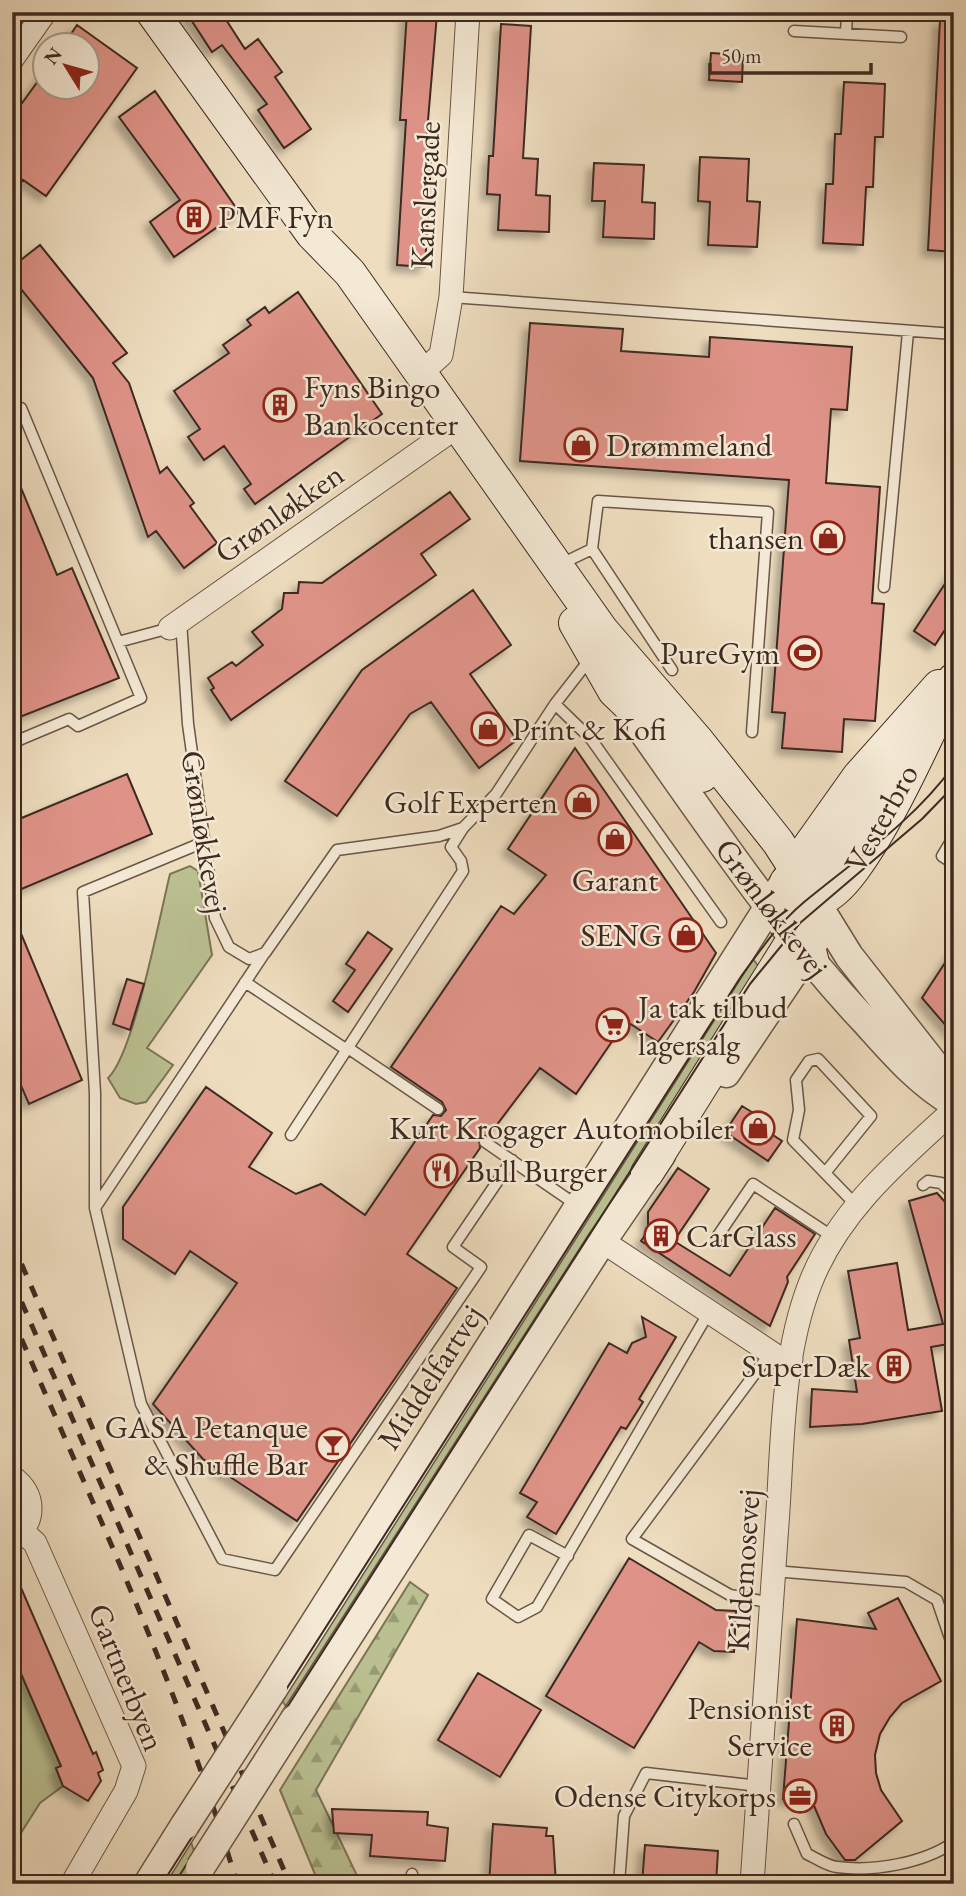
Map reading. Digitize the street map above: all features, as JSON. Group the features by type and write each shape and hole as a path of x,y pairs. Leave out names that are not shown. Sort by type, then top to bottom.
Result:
{"main road":[{"name":"Grønløkkevej","path":"152,12 312,234 351,273 422,372 453,430 603,647 740,792 802,919"},
{"name":"Grønløkkevej","path":"312,234 337,285 559,566 603,647 614,691 696,768 802,919"},
{"name":"Vesterbro","path":"647,1173 802,919 858,777 954,671"},
{"name":"Vesterbro","path":"802,919 846,880 892,806 954,679"}],"street":[{"path":"12,59 45,12"},
{"name":"Kanslergade","path":"422,372 441,355 451,297 468,12"},
{"name":"Grønløkken","path":"176,625 453,430"},
{"name":"Middelfartvej","path":"148,1884 580,1208 747,941 802,919"},
{"name":"Grønløkkevej","path":"802,919 925,1086 954,1101"},
{"name":"Grønløkkevej","path":"802,919 849,956 940,1072 954,1101"},
{"name":"Kildemosevej","path":"752,1884 774,1571 781,1356 811,1282 833,1237 856,1205 897,1161 954,1110"},
{"path":"195,1876 647,1173"},
{"path":"602,1241 781,1356"},
{"path":"12,1477 29,1496 29,1521 17,1536"},
{"name":"Gartnerbyen","path":"17,1536 34,1543 134,1766 126,1791 72,1884"}],"lane":[{"path":"846,34 847,12"},
{"path":"794,31 901,37"},
{"path":"451,297 954,334"},
{"path":"884,587 908,332"},
{"path":"12,743 69,719 78,726 141,698 21,408"},
{"path":"672,670 592,549 598,501 768,512 752,732"},
{"path":"559,566 592,549"},
{"path":"118,642 176,625"},
{"name":"Grønløkkevej","path":"176,625 215,918 229,947 249,959 265,953 337,850 439,836 463,828"},
{"path":"291,1135 463,871 461,861 451,846 463,828 496,794 555,704 603,647"},
{"path":"555,704 591,739 721,922"},
{"path":"954,836 942,856 954,864"},
{"path":"204,842 83,892 95,1093 95,1208 141,1405 222,1559 275,1570 481,1267 453,1247 512,1160"},
{"path":"95,1208 265,953"},
{"path":"245,982 438,1109"},
{"path":"825,1173 871,1116 818,1059 809,1061 796,1080 799,1110 793,1140 856,1205"},
{"path":"485,1142 580,1208"},
{"path":"923,1185 928,1181 941,1183 954,1195"},
{"path":"715,1240 753,1184 833,1237"},
{"path":"568,1556 529,1535 492,1599 518,1617 537,1607 568,1556 709,1312"},
{"path":"772,1603 730,1595 632,1539 781,1356"},
{"path":"774,1571 906,1582 937,1600 954,1650"},
{"path":"619,1884 624,1816 646,1773 759,1786"},
{"path":"794,1824 807,1854 835,1867 881,1867 939,1852 954,1842"}],"green space":[{"path":"190,866 198,871 212,955 147,1048 173,1065 146,1102 136,1104 120,1098 108,1078 118,1064 136,1013 170,874"},
{"path":"750,955 765,975 291,1713 277,1694"},
{"path":"410,1582 428,1595 316,1790 361,1884 319,1884 280,1790"},
{"path":"12,1653 61,1766 56,1769 63,1786 40,1803 12,1847"},
{"path":"188,1833 197,1860 182,1884 156,1884"}],"building":[{"path":"186,12 221,12 245,49 258,39 282,72 275,77 311,129 284,148 258,110 267,104 222,45 212,52"},
{"path":"407,12 437,14 426,144 432,144 425,267 397,265 406,120 400,120"},
{"path":"940,20 954,21 954,252 928,250"},
{"path":"501,24 531,26 523,158 538,159 536,195 550,196 549,232 498,230 500,195 487,194 489,156 493,156"},
{"path":"77,25 87,32 72,32"},
{"path":"102,43 137,68 46,196 23,180 12,195 12,117 32,89 32,102 102,102"},
{"path":"711,53 743,55 742,82 709,80"},
{"path":"844,82 885,84 883,137 875,137 873,187 866,187 863,245 823,243 826,184 833,184 835,134 841,134"},
{"path":"155,91 239,212 174,257 150,222 180,200 119,117"},
{"path":"700,157 749,159 747,201 760,202 757,247 708,245 710,202 698,201"},
{"path":"594,163 644,165 642,202 655,203 654,239 603,237 605,201 592,201"},
{"path":"40,245 127,353 113,363 129,383 160,473 167,467 194,503 190,506 217,543 184,568 156,531 148,537 93,378 12,278 12,267"},
{"name":"Fyns Bingo Bankocenter","path":"298,292 382,414 255,504 244,489 251,484 224,446 204,460 188,437 200,429 174,391 229,353 223,345 251,325 247,320 265,307 269,313"},
{"path":"530,323 623,329 621,351 709,357 710,337 852,347 847,410 831,409 826,483 880,487 872,603 884,604 875,721 844,719 842,752 782,748 785,713 772,712 789,480 520,461"},
{"path":"12,466 57,575 72,568 119,678 12,720"},
{"path":"450,492 470,519 421,554 436,575 231,720 211,690 214,688 208,678 232,662 236,666 263,645 252,632 282,609 284,593 298,593 299,582 322,583"},
{"path":"954,570 954,616 935,645 914,631"},
{"path":"473,590 511,645 470,674 517,740 479,768 431,702 410,714 337,816 285,781 362,670"},
{"path":"575,748 716,953 694,992 658,1042 626,1021 576,1094 540,1068 489,1135 479,1137 480,1148 407,1254 457,1288 297,1521 203,1459 153,1404 237,1283 190,1251 175,1274 123,1239 123,1207 206,1087 272,1133 249,1167 296,1194 321,1184 365,1215 433,1115 441,1116 446,1110 442,1102 391,1067 501,906 514,914 546,875 508,849"},
{"path":"127,774 152,834 12,893 12,822"},
{"path":"12,912 82,1080 29,1104 12,1065"},
{"path":"368,932 392,949 348,1012 333,1001 355,970 346,964"},
{"path":"954,949 954,1035 922,998"},
{"path":"127,979 144,984 130,1030 113,1024"},
{"path":"742,1106 768,1122 764,1129 782,1141 768,1161 725,1132"},
{"path":"678,1168 709,1189 674,1241 730,1276 775,1208 815,1234 787,1277 788,1282 770,1326 641,1241 648,1231 648,1212"},
{"name":"SuperDæk","path":"937,1193 954,1212 954,1343 931,1347 942,1411 862,1424 810,1427 812,1389 857,1392 849,1340 860,1338 848,1271 897,1263 908,1330 943,1324 909,1201"},
{"path":"642,1317 676,1337 639,1399 643,1402 626,1429 621,1427 556,1534 527,1517 537,1502 520,1493 609,1343 627,1353 632,1343 646,1337"},
{"path":"629,1558 716,1610 736,1611 734,1652 714,1651 699,1642 634,1748 546,1696"},
{"path":"12,1567 93,1754 96,1752 103,1770 98,1773 101,1781 88,1801 63,1786 56,1768 61,1766 12,1653"},
{"name":"Pensionist Service","path":"898,1598 941,1681 902,1703 880,1734 875,1755 876,1773 881,1790 902,1821 855,1860 845,1860 826,1834 812,1801 783,1799 797,1619 876,1629 868,1613"},
{"path":"478,1673 541,1710 500,1777 438,1740"},
{"path":"332,1809 428,1812 427,1825 448,1828 445,1861 370,1856 372,1835 334,1833"},
{"path":"493,1824 547,1828 546,1836 553,1836 556,1884 489,1884"},
{"path":"645,1845 718,1851 716,1884 642,1884"}],"tram line":[{"path":"162,1884 740,978 794,911 902,822 954,765"},
{"path":"174,1884 750,984 800,923 922,819 954,786"}],"railway":[{"path":"12,1242 290,1884"},
{"path":"12,1280 275,1884"},
{"path":"12,1317 134,1597 215,1811 237,1884"}],"place":[{"name":"PMF Fyn","path":"194,217"},
{"name":"Fyns Bingo Bankocenter","path":"280,405"},
{"name":"Drømmeland","path":"581,445"},
{"name":"thansen","path":"828,538"},
{"name":"PureGym","path":"805,653"},
{"name":"Print & Kofi","path":"488,729"},
{"name":"Golf Experten","path":"582,802"},
{"name":"Garant","path":"615,839"},
{"name":"SENG","path":"686,935"},
{"name":"Ja tak tilbud lagersalg","path":"613,1025"},
{"name":"Kurt Krogager Automobiler","path":"758,1128"},
{"name":"Bull Burger","path":"441,1171"},
{"name":"CarGlass","path":"661,1236"},
{"name":"SuperDæk","path":"894,1366"},
{"name":"GASA Petanque & Shuffle Bar","path":"333,1445"},
{"name":"Pensionist Service","path":"837,1726"},
{"name":"Odense Citykorps","path":"800,1796"}]}
